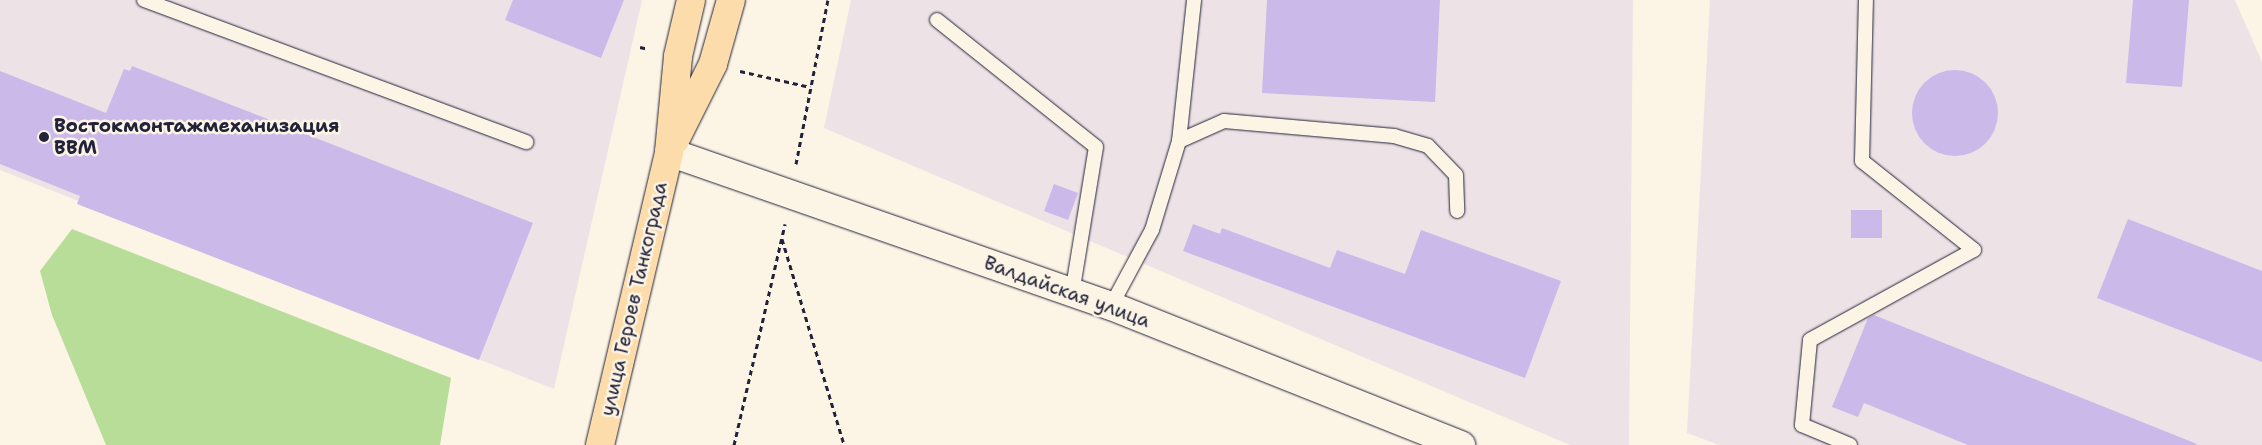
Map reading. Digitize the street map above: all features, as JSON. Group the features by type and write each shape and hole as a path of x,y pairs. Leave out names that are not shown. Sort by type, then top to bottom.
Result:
{"main road":[{"name":"улица Героев Танкограда","path":"600,445 669,152 678,56 690,0"},
{"name":"улица Героев Танкограда","path":"669,152 713,64 731,0"}],"street":[{"name":"Валдайская улица","path":"669,152 1111,306 1428,438 1461,445"}],"lane":[{"path":"144,0 526,142"},
{"path":"1111,306 1152,230 1163,182 1179,141 1194,0"},
{"path":"1850,445 1802,425 1810,340 1974,250 1862,161 1866,0"},
{"path":"937,20 1096,147 1072,293"},
{"path":"1179,141 1224,121 1394,136 1428,146 1456,175 1457,211"}],"path":[{"path":"734,445 792,195 828,0"},
{"path":"782,239 844,445"}],"shaded area":[{"path":"0,0 642,0 554,389 0,170"},
{"path":"851,0 1633,0 1629,445 1570,445 824,128"},
{"path":"1710,0 2235,0 2262,62 2262,445 1719,445 1687,433"}],"green space":[{"path":"72,229 451,378 440,445 106,445 52,315 40,271"}],"building":[{"path":"513,0 624,0 601,58 505,20"},
{"path":"1267,0 1440,0 1435,102 1262,93"},
{"path":"2133,0 2189,0 2182,87 2126,83"},
{"path":"132,66 533,223 479,360 77,204 80,196 0,164 0,71 106,113 124,69 130,71"},
{"path":"1955,70 1971,73 1979,77 1991,89 1995,97 1998,113 1995,129 1991,137 1979,149 1971,153 1955,156 1939,153 1931,149 1919,137 1915,129 1912,113 1915,97 1919,89 1931,77 1939,73"},
{"path":"1054,184 1078,193 1068,220 1044,211"},
{"path":"1851,210 1882,210 1882,238 1851,238"},
{"path":"2128,219 2262,271 2262,362 2097,298"},
{"path":"1193,224 1220,234 1222,228 1330,268 1337,250 1405,274 1421,230 1561,281 1525,378 1183,251"},
{"path":"1874,315 2197,444 1968,445 1864,403 1858,417 1832,407 1868,318"}],"place":[{"name":"Востокмонтажмеханизация ВВМ","path":"44,137"}]}
